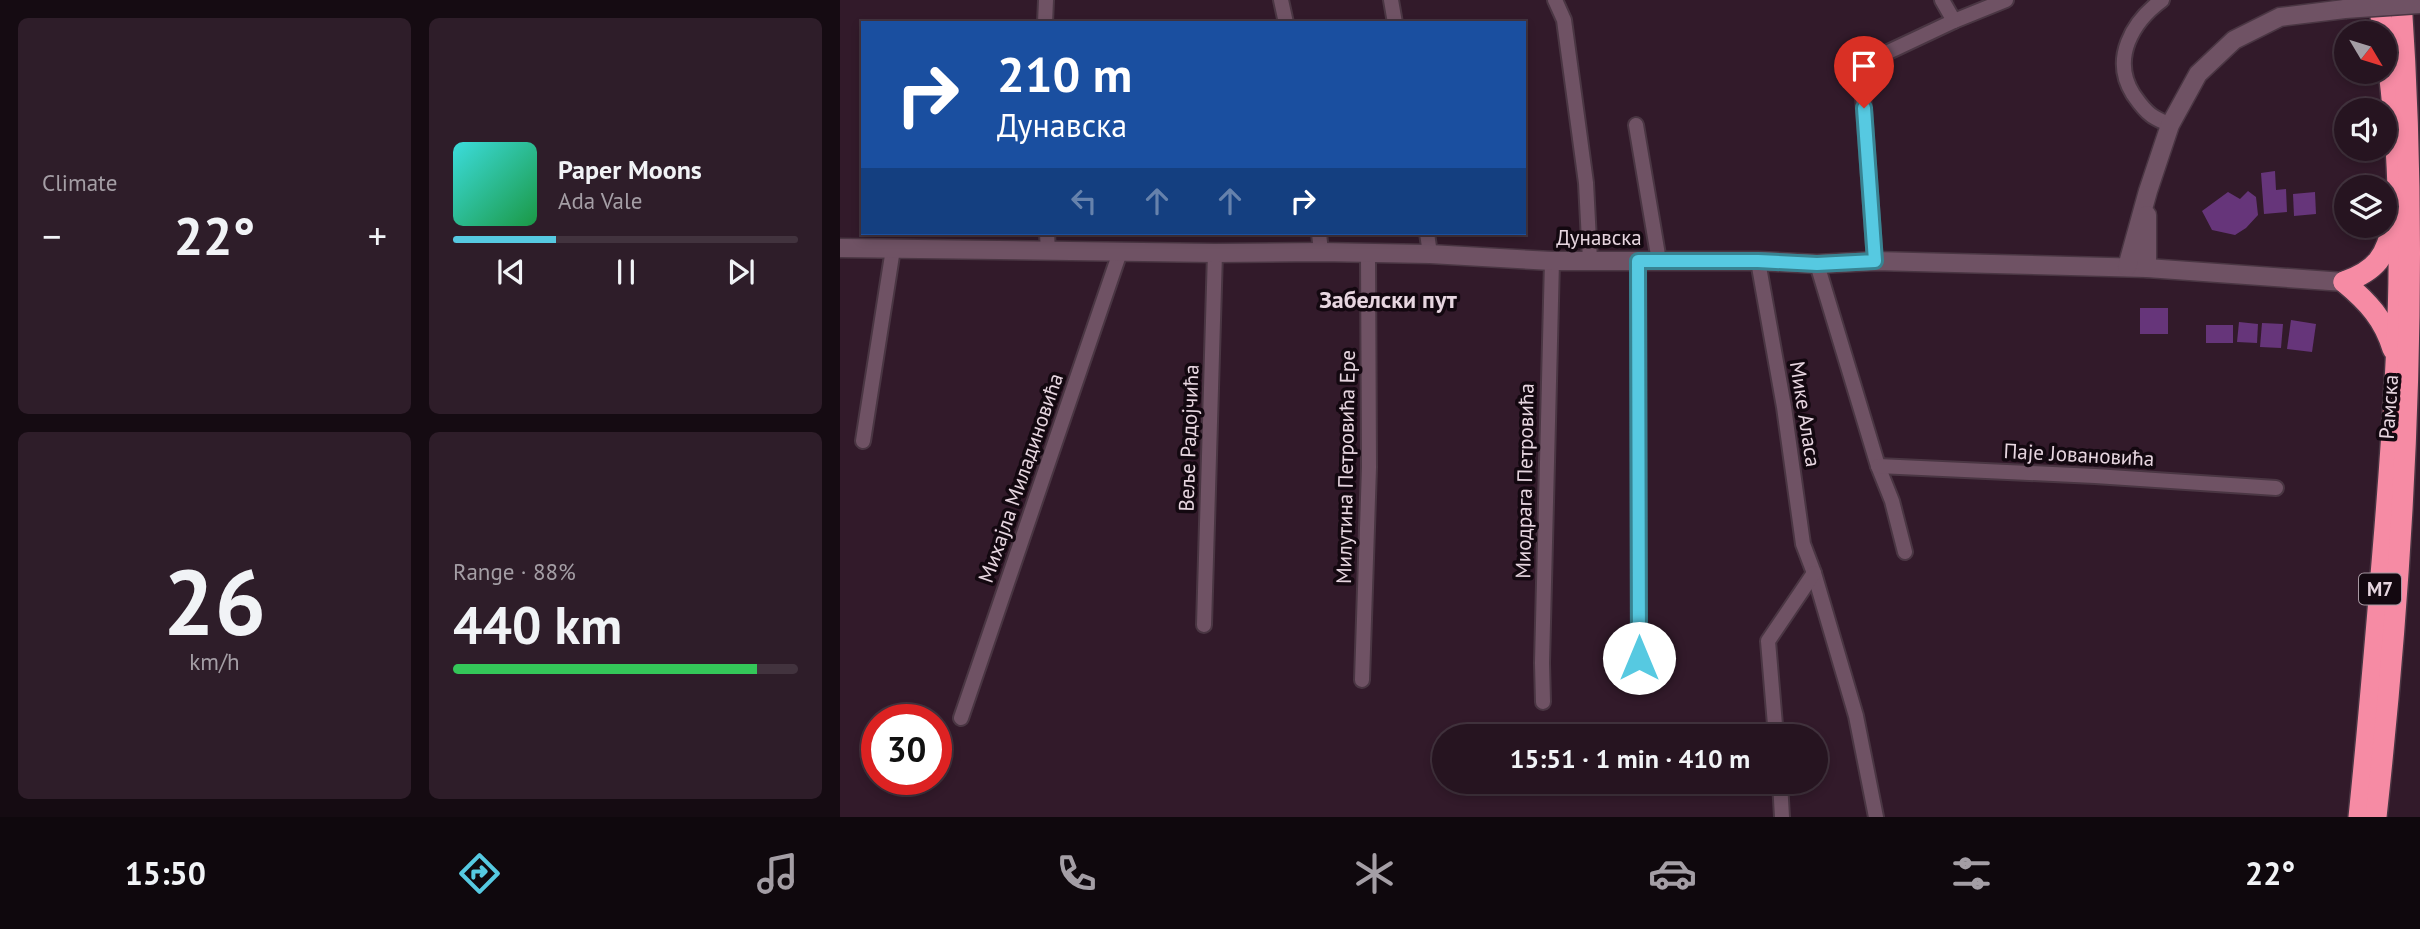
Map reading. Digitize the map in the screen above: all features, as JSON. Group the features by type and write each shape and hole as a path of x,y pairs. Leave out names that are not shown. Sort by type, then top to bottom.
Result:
{"highway":[{"path":"2378,0 2382,21"},
{"name":"Рамска","path":"2376,817 2404,552 2411,362 2420,241 2419,178 2412,86 2401,0"},
{"name":"Рамска","path":"2359,817 2411,362 2390,84"},
{"path":"2344,282 2364,275 2381,258 2387,247 2400,197"},
{"path":"2344,282 2364,299 2379,317 2390,338 2411,362"}],"street":[{"path":"1045,21 1046,0"},
{"path":"1281,0 1286,21"},
{"path":"1391,0 1395,21"},
{"path":"1555,0 1563,20 1586,183 1590,260"},
{"path":"1942,0 1954,20"},
{"path":"1875,261 1862,83 1884,54 1954,20 2006,0"},
{"path":"2162,0 2136,26 2126,46 2123,64 2125,79 2137,101 2150,114 2170,125"},
{"path":"2127,267 2170,125 2198,74 2234,40 2280,17 2420,4"},
{"path":"1636,125 1659,261"},
{"path":"2147,268 2148,191"},
{"path":"1319,235 1321,252"},
{"path":"1427,235 1430,254"},
{"name":"Дунавска","path":"840,248 893,249 1047,242 1120,252 1321,252 1430,254 1552,261 1758,261 1817,264 1875,261 2127,267 2344,282"},
{"path":"863,441 893,249"},
{"name":"Михајла Миладиновића","path":"961,718 1120,252"},
{"name":"Веље Радојчића","path":"1205,625 1215,253"},
{"name":"Милутина Петровића Ере","path":"1362,680 1369,467 1368,254"},
{"name":"Миодрага Петровића","path":"1543,702 1552,261"},
{"path":"1638,261 1639,685"},
{"name":"Мике Аласа","path":"1758,261 1784,407 1803,544 1856,716 1876,817"},
{"path":"1817,264 1878,466 1892,501 1905,552"},
{"name":"Паје Јовановића","path":"1878,466 2276,488"},
{"path":"1775,724 1768,641 1814,573"},
{"path":"1781,794 1782,817"}],"building":[{"path":"2275,171 2276,190 2286,189 2287,212 2264,214 2261,173"},
{"path":"2248,191 2256,197 2258,215 2246,228 2235,235 2212,230 2202,211 2228,192 2240,199"},
{"path":"2315,192 2316,214 2294,216 2293,194"},
{"path":"2140,308 2168,308 2168,334 2140,334"},
{"path":"2291,320 2316,324 2312,352 2287,349"},
{"path":"2239,322 2258,324 2257,343 2237,342"},
{"path":"2262,323 2283,324 2281,348 2260,347"},
{"path":"2206,325 2233,325 2233,343 2206,343"}],"district":[{"name":"Забелски пут","path":"1388,300"}],"route":[{"path":"1639,658 1638,261 1817,264 1875,261 1864,108"}]}
